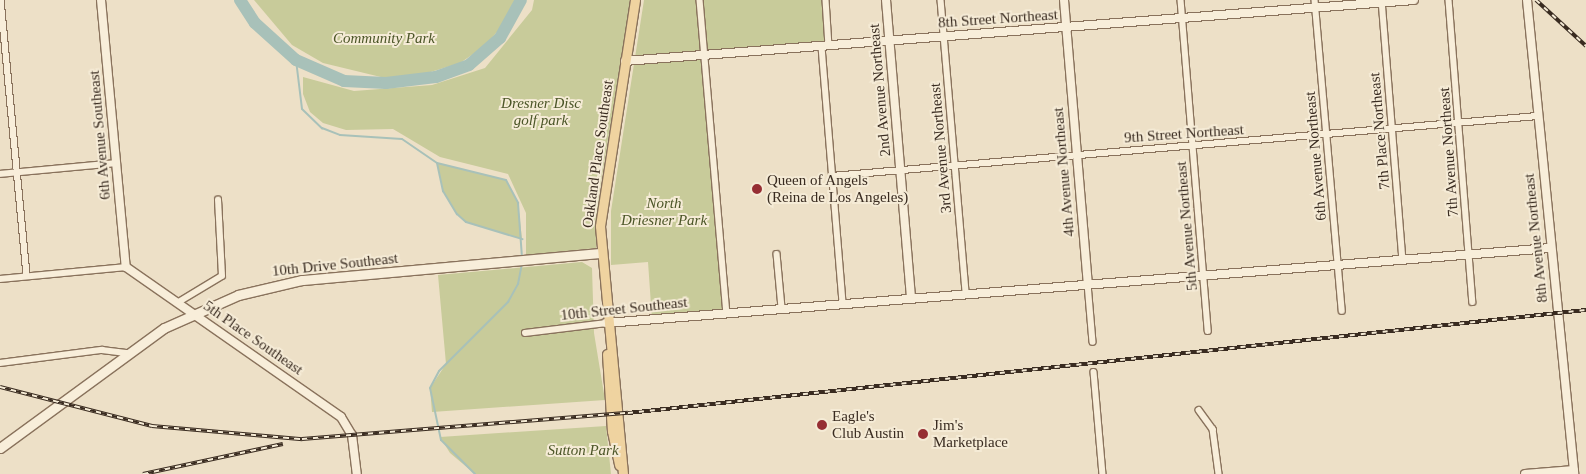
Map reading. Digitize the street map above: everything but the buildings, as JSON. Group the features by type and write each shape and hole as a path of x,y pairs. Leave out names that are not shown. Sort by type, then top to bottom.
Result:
{"main road":[{"name":"Oakland Place Southeast","path":"623,474 612,430 608,341 601,253 603,200 635,0"},
{"name":"10th Drive Southeast","path":"0,448 128,353 192,313 281,283 601,253"}],"street":[{"path":"2,0 27,276"},
{"name":"6th Avenue Southeast","path":"101,0 126,267"},
{"path":"700,0 727,312"},
{"path":"826,0 826,46 832,176 843,303"},
{"name":"2nd Avenue Northeast","path":"886,0 911,298"},
{"name":"3rd Avenue Northeast","path":"941,0 966,293"},
{"name":"4th Avenue Northeast","path":"1064,0 1093,342"},
{"name":"5th Avenue Northeast","path":"1181,0 1208,331"},
{"name":"8th Street Northeast","path":"626,61 1066,28 1315,4 1414,0"},
{"name":"7th Avenue Northeast","path":"1449,0 1472,302"},
{"name":"8th Avenue Northeast","path":"1527,0 1574,472"},
{"name":"7th Place Northeast","path":"1382,1 1404,260"},
{"name":"6th Avenue Northeast","path":"1315,4 1342,311"},
{"name":"9th Street Northeast","path":"832,176 1392,130 1538,116"},
{"path":"0,174 116,163"},
{"path":"177,303 222,276 218,200"},
{"name":"10th Street Southeast","path":"525,333 606,323 727,312 1551,248"},
{"path":"777,254 782,308"},
{"path":"0,279 126,267"},
{"name":"5th Place Southeast","path":"126,267 336,413 349,426 354,442 357,474"},
{"path":"0,362 102,350 128,353"},
{"path":"1094,372 1103,474"},
{"path":"1199,410 1213,429 1219,474"},
{"path":"1525,474 1574,472"}],"green space":[{"name":"Community Park","path":"254,0 515,0 502,26 485,46 460,63 424,74 385,78 323,63 292,45"},
{"name":"Dresner Disc golf park","path":"534,0 631,0 599,194 596,248 526,255 526,213 508,174 440,157 393,129 346,130 323,123 310,112 303,94 303,77 354,91 432,85 485,68 532,10"},
{"name":"North Driesner Park","path":"644,0 826,0 829,46 705,56 727,313 652,319 648,262 611,265 611,211"},
{"path":"437,163 506,180 518,203 522,239 466,222 457,214 443,191"},
{"path":"582,262 592,268 594,333 605,400 432,412 430,388 446,364 438,275"},
{"name":"Sutton Park","path":"606,426 611,474 475,474 450,453 440,437"}],"waterway":[{"path":"240,0 255,23 296,60 344,81 386,83 436,77 469,65 500,38 521,0"},
{"path":"296,60 302,109 322,128 340,135 402,139 437,163 506,180 518,203 522,257"},
{"path":"437,163 443,191 457,214 466,222 522,239"},
{"path":"475,474 441,440 430,388 439,371 508,302 518,284 522,264"}],"railway":[{"path":"1536,0 1586,46"},
{"path":"0,387 152,426 302,439 628,413 1586,310"},
{"path":"143,474 283,444"}],"place":[{"name":"Queen of Angels (Reina de Los Angeles)","path":"757,189"},
{"name":"Eagle's Club Austin","path":"822,425"},
{"name":"Jim's Marketplace","path":"923,434"}]}
